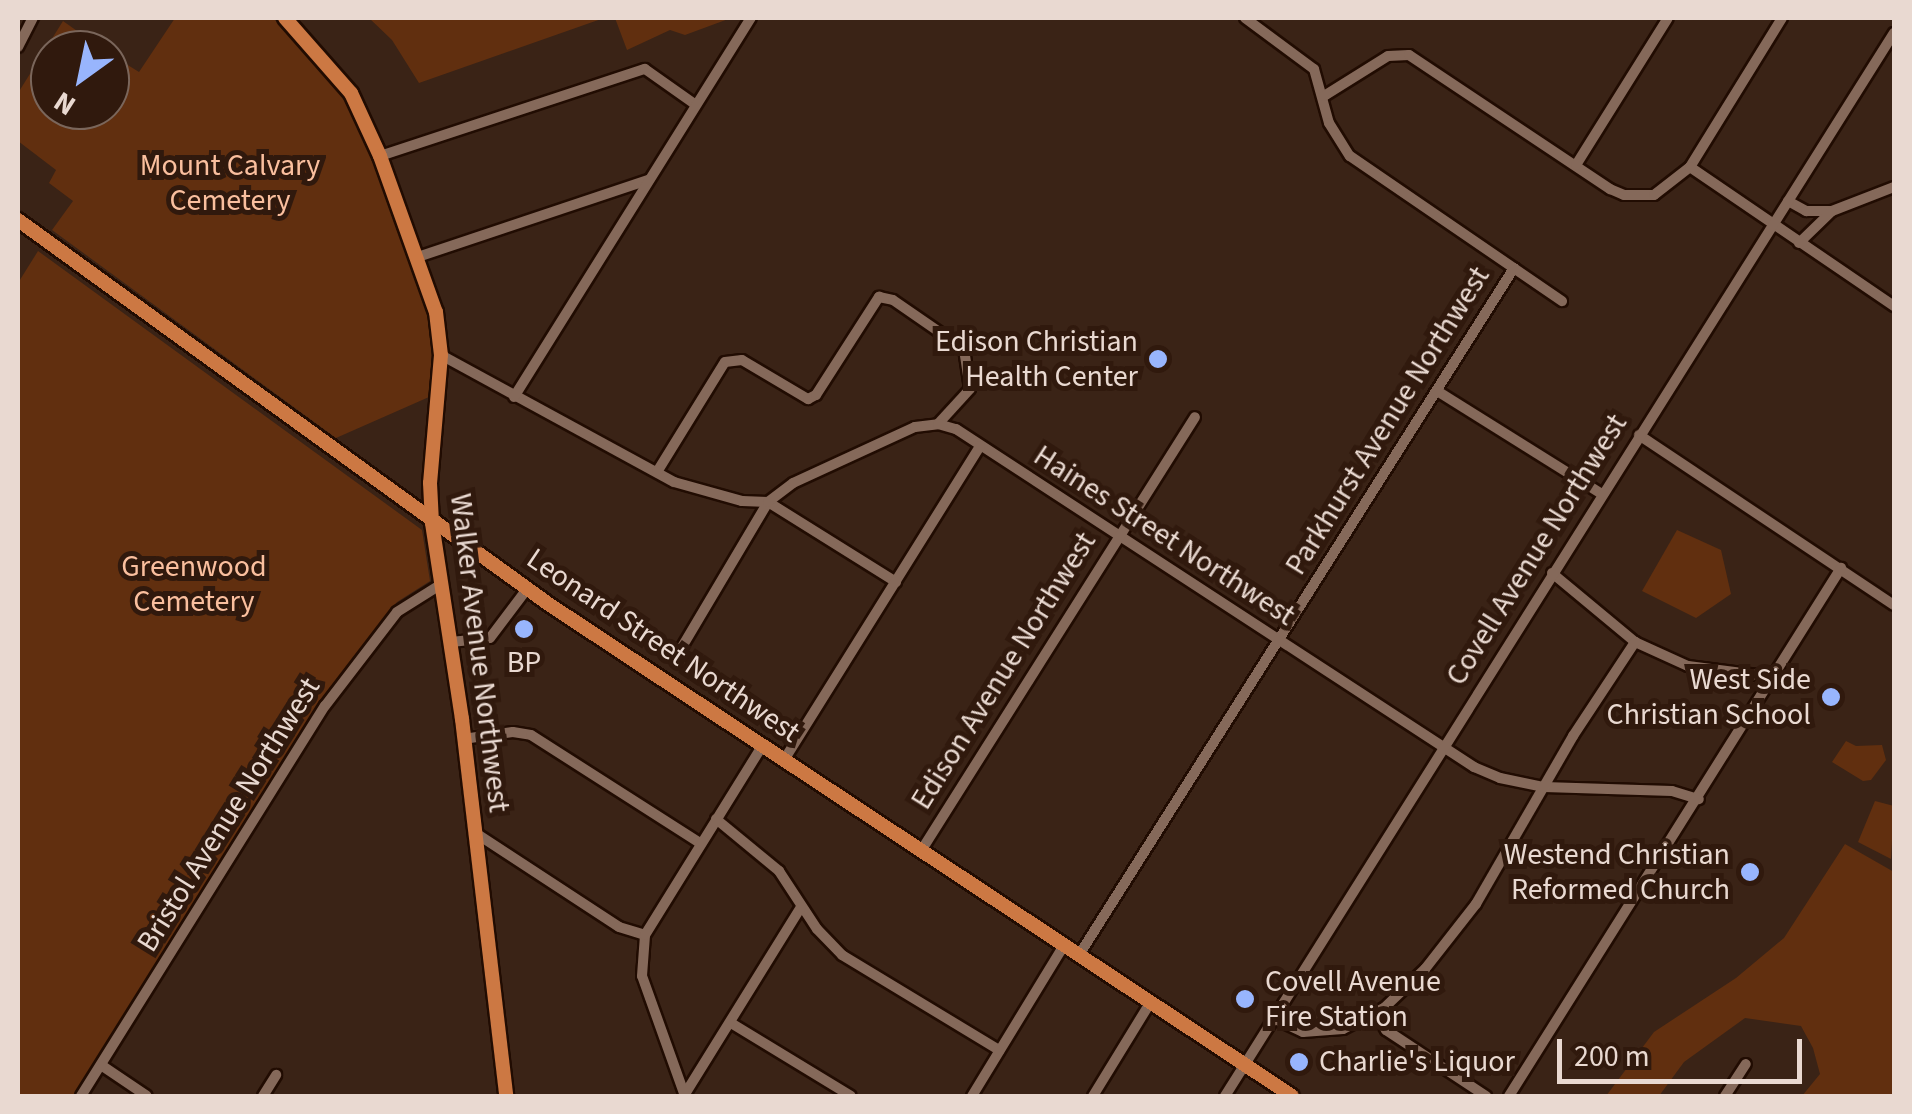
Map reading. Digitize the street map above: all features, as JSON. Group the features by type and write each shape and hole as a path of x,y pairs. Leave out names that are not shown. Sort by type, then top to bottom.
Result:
{"main road":[{"name":"Walker Avenue Northwest","path":"285,18 344,81 380,156 436,312 441,355 430,484 432,523 451,642 506,1096"},
{"name":"Leonard Street Northwest","path":"18,220 527,589 1292,1096"}],"street":[{"path":"18,47 33,18"},
{"path":"514,397 751,18"},
{"path":"1244,18 1314,69 1329,123 1350,156 1562,300"},
{"path":"1576,165 1668,18"},
{"path":"1324,96 1388,56 1408,55 1610,189 1638,197 1670,187 1690,167 1782,18"},
{"name":"Covell Avenue Northwest","path":"1225,1096 1441,748 1894,36"},
{"path":"380,156 638,70 654,72 696,105"},
{"path":"1690,167 1894,306"},
{"path":"418,257 648,180"},
{"path":"1788,201 1806,211 1832,211 1894,187"},
{"path":"1799,243 1832,211"},
{"name":"Parkhurst Avenue Northwest","path":"1079,956 1514,268"},
{"path":"657,472 726,362 742,360 808,399 816,395 879,297 893,300 945,333 968,358 970,389 938,424 915,427 793,484 768,502 679,652"},
{"path":"441,355 657,472 708,492 742,501 768,502 896,582"},
{"path":"1437,391 1602,494"},
{"name":"Edison Avenue Northwest","path":"921,851 1195,417"},
{"name":"Haines Street Northwest","path":"938,424 956,429 1441,748 1500,778 1544,787 1672,791 1698,799"},
{"path":"1639,436 1894,606"},
{"path":"784,760 980,446"},
{"path":"1509,1096 1842,568"},
{"path":"1552,573 1635,642 1688,666 1774,677"},
{"name":"Bristol Avenue Northwest","path":"82,1096 326,706 397,612 443,583"},
{"path":"451,642 490,638 527,589"},
{"path":"1272,1018 1314,1033 1343,1029 1376,1014 1425,969 1476,904 1635,642"},
{"path":"462,739 513,732 531,735 700,843"},
{"path":"685,1095 642,976 645,934 762,745"},
{"path":"716,819 780,871 802,907 842,955 999,1050"},
{"path":"473,831 618,927 645,934"},
{"path":"685,1095 802,907"},
{"path":"972,1096 1064,945"},
{"path":"1093,1096 1150,1002"},
{"path":"1376,1014 1386,1030 1486,1096"},
{"path":"731,1024 851,1096"},
{"path":"1725,1096 1746,1064"},
{"path":"101,1065 147,1096"},
{"path":"263,1096 276,1075"}],"green space":[{"name":"Mount Calvary Cemetery","path":"175,18 273,18 341,89 368,144 427,300 433,338 429,397 336,438 52,230 73,201 49,183 56,170 18,141 18,93 30,74 30,130 130,130 130,66 139,72"},
{"path":"369,18 604,18 419,83 392,40"},
{"path":"615,18 731,18 685,35 670,30 627,50"},
{"name":"Mount Calvary Cemetery","path":"63,21 76,30 57,30"},
{"name":"Greenwood Cemetery","path":"38,251 422,530 430,581 397,602 366,642 77,1096 18,1096 18,283"},
{"path":"1677,530 1721,550 1731,594 1696,618 1642,591"},
{"path":"1846,741 1856,746 1882,745 1886,760 1871,780 1863,781 1832,762"},
{"path":"1875,801 1894,806 1891,859 1858,842"},
{"path":"1845,844 1894,872 1894,1096 1802,1096 1820,1074 1813,1048 1801,1026 1745,1018 1684,1062 1659,1096 1606,1096 1654,1032 1736,978 1784,938"}],"place":[{"name":"Edison Christian Health Center","path":"1158,359"},
{"name":"BP","path":"524,629"},
{"name":"West Side Christian School","path":"1831,697"},
{"name":"Westend Christian Reformed Church","path":"1750,872"},
{"name":"Covell Avenue Fire Station","path":"1245,999"},
{"name":"Charlie's Liquor","path":"1299,1062"}]}
